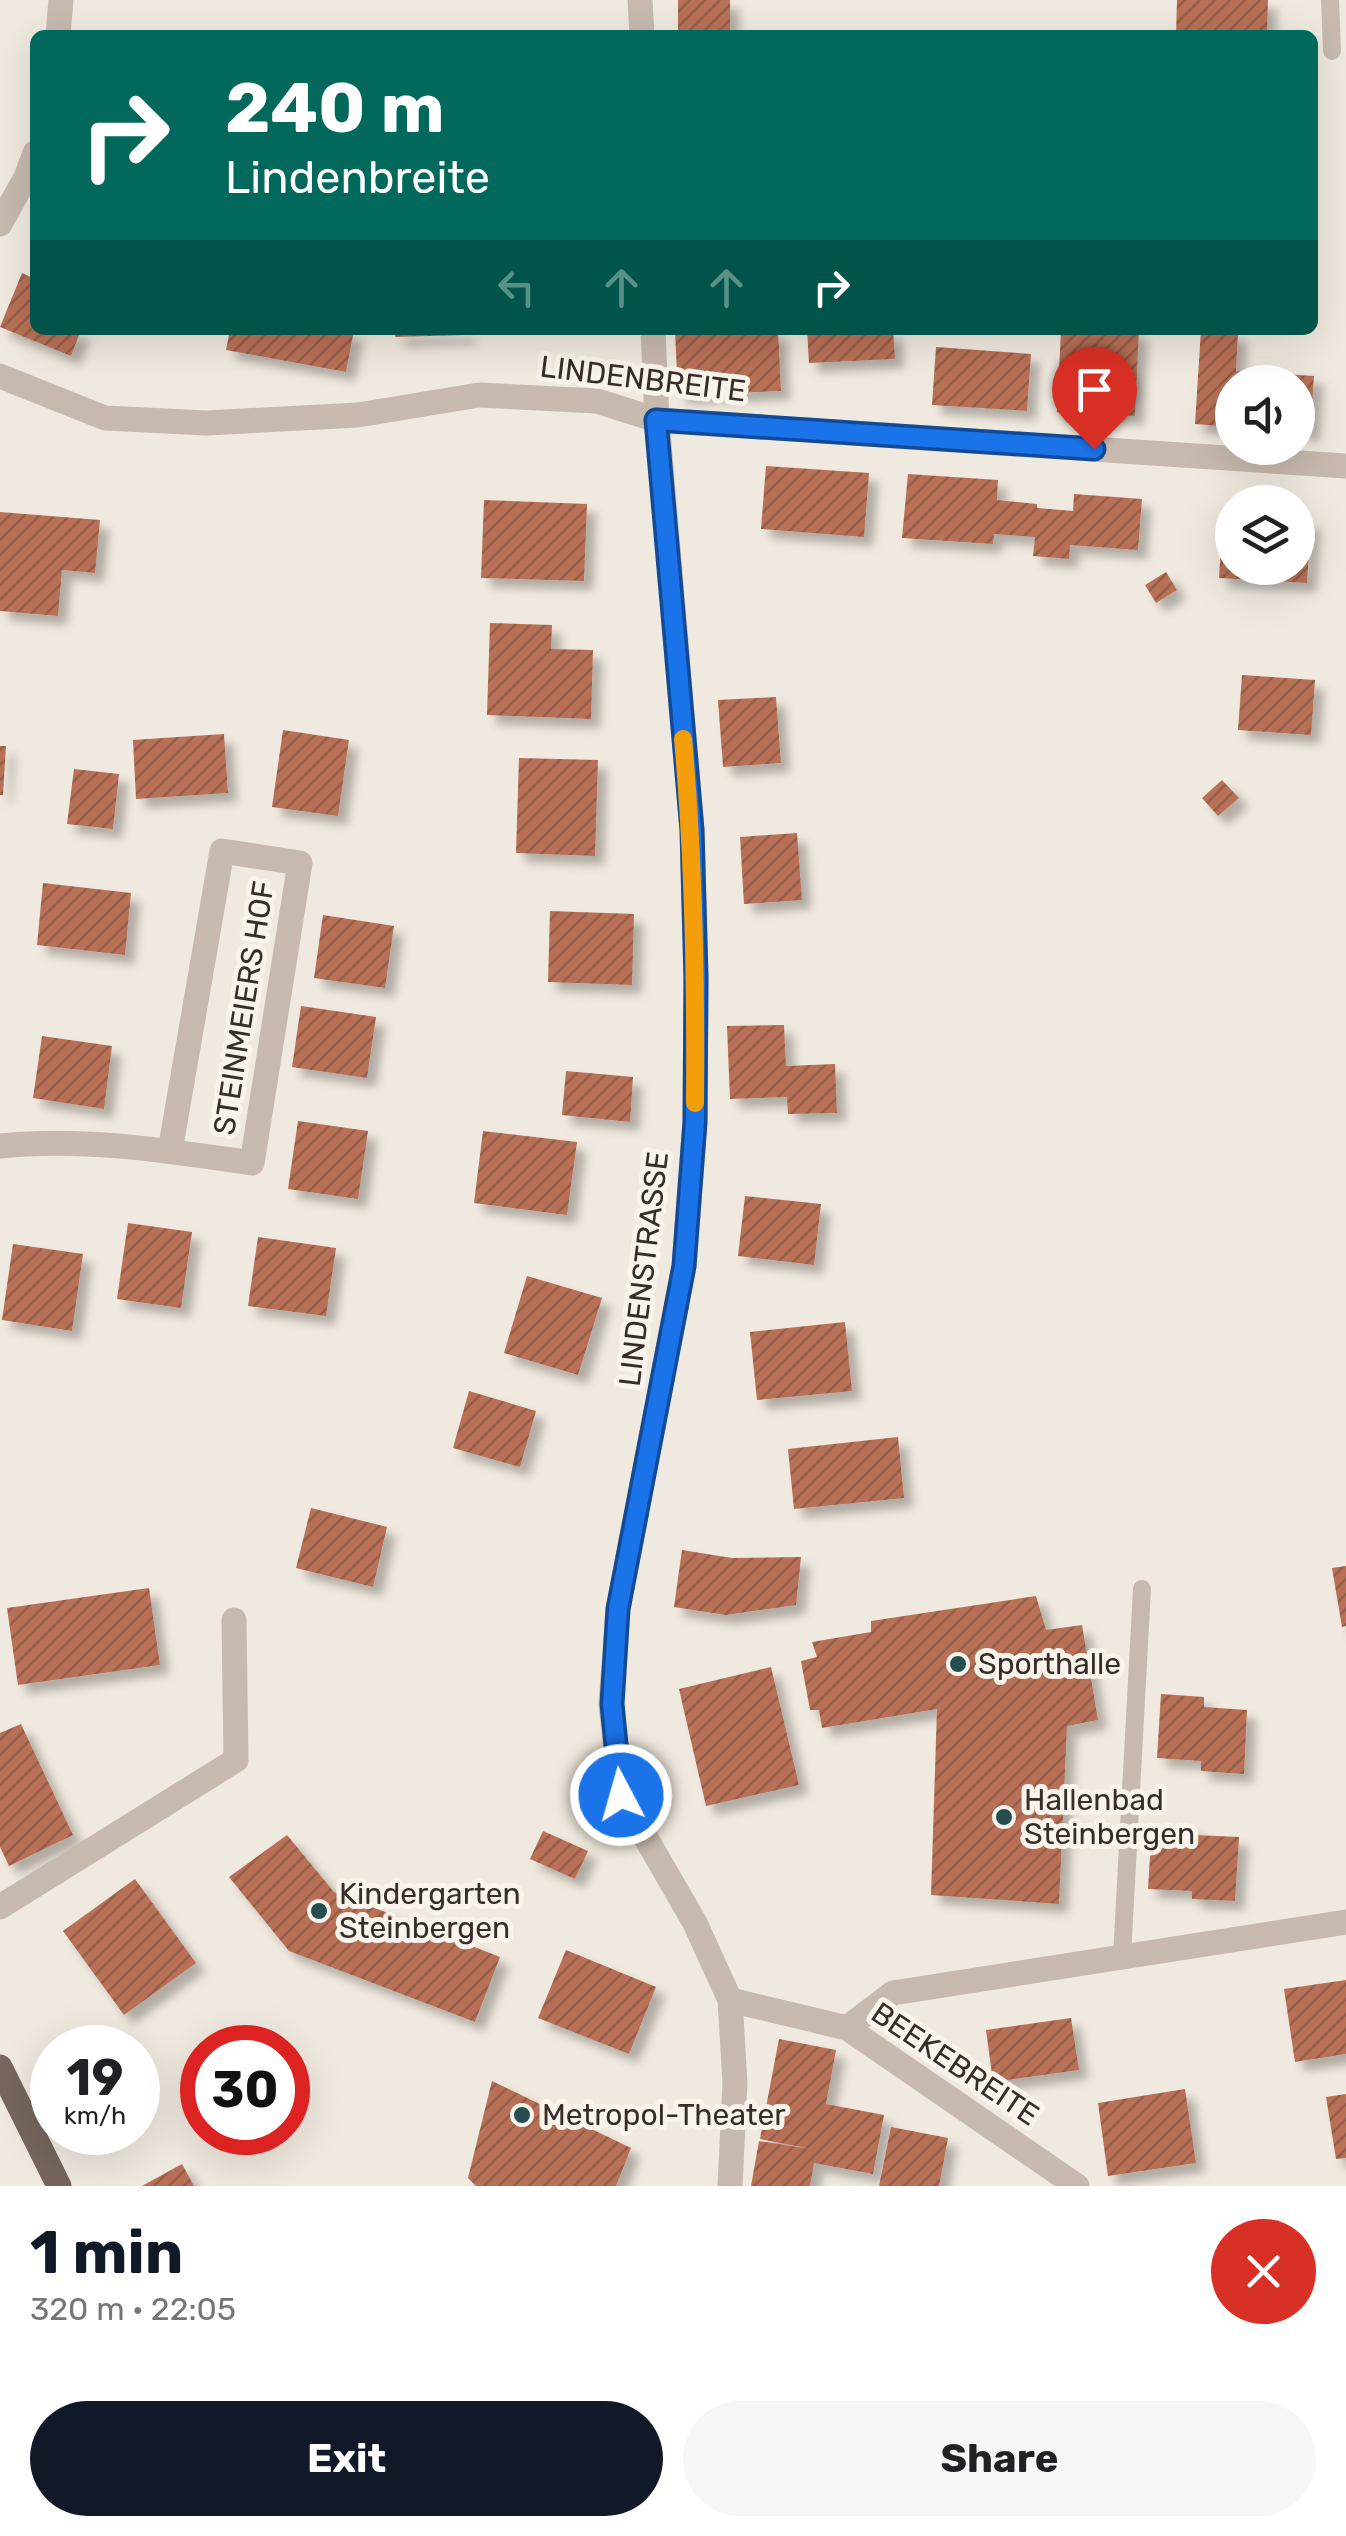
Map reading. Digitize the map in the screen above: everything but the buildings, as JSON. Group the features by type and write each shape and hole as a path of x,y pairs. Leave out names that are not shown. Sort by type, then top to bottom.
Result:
{"main road":[{"path":"0,2067 60,2186"}],"street":[{"path":"58,30 61,0"},
{"path":"640,0 642,30"},
{"path":"0,224 30,166"},
{"name":"LINDENSTRASSE","path":"653,335 656,420 692,830 695,1122 684,1266 618,1609 612,1704 621,1795 695,1923 730,2000 735,2083 730,2186"},
{"name":"LINDENBREITE","path":"0,376 105,418 206,424 358,416 479,394 597,401 656,420 1346,466"},
{"name":"STEINMEIERS HOF","path":"0,1146 49,1141 170,1151 252,1163 300,863 222,851 170,1151"},
{"path":"0,1907 236,1760 234,1620"},
{"path":"847,2028 893,1993 1346,1922"},
{"name":"BEEKEBREITE","path":"730,2000 847,2028 1077,2186"}],"lane":[{"path":"1330,0 1332,51"},
{"path":"1122,1956 1142,1589"}],"slow traffic":[{"path":"683,739 692,830 695,1103"}],"place":[{"name":"Sporthalle","path":"958,1664"},
{"name":"Hallenbad Steinbergen","path":"1004,1817"},
{"name":"Kindergarten Steinbergen","path":"319,1911"},
{"name":"Metropol-Theater","path":"522,2115"}],"route":[{"path":"621,1795 612,1704 618,1609 684,1266 695,1122 692,830 656,420 1094,449"}]}
